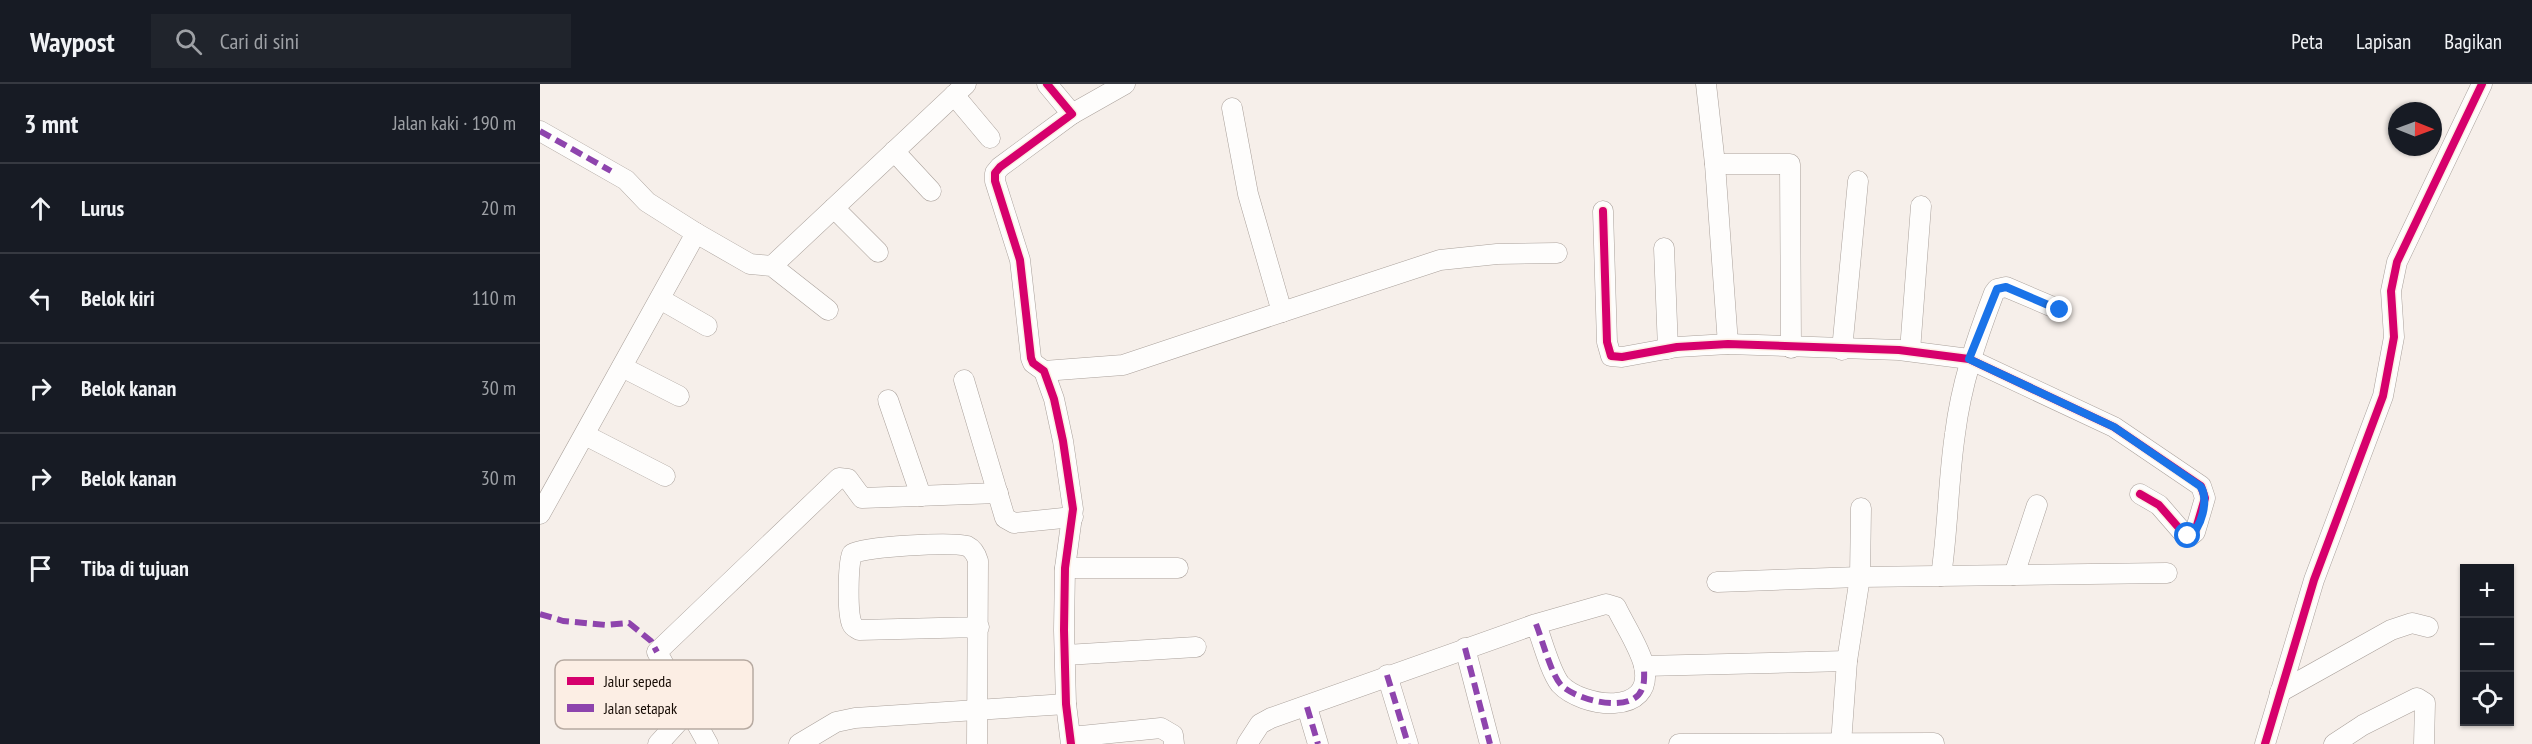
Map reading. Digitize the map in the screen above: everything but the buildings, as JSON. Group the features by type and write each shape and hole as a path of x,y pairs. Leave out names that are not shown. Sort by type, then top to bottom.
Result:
{"street":[{"path":"1047,84 1067,108"},
{"path":"1125,84 1067,108 996,173 995,181 1020,260 1031,358 1044,371 1064,441 1073,517 1065,568 1066,704 1071,740 1161,728 1173,735 1174,744"},
{"path":"1706,84 1715,164 1728,345"},
{"path":"2265,744 2338,511 2367,444 2382,396 2394,337 2391,291 2397,262 2482,84"},
{"path":"772,266 960,89 990,138"},
{"path":"1232,108 1248,194 1282,312"},
{"path":"540,131 626,180 647,202 696,233 750,264 772,266 828,310"},
{"path":"894,151 931,191"},
{"path":"1715,164 1790,164 1791,348"},
{"path":"1842,350 1858,181"},
{"path":"1910,351 1921,206"},
{"path":"834,208 878,252"},
{"path":"1603,212 1609,355 1622,357 1668,349 1728,345 1910,351 1969,359 2114,427 2200,486 2205,498 2194,532 2190,536 2185,535 2159,505 2140,494"},
{"path":"540,513 696,233"},
{"path":"1664,248 1668,349"},
{"path":"1044,371 1123,365 1440,260 1497,254 1557,253"},
{"path":"1941,576 1955,433 1969,359 1997,289 2006,287 2060,310"},
{"path":"660,299 706,326"},
{"path":"622,367 679,396"},
{"path":"964,381 1008,521 1073,517"},
{"path":"888,400 921,496"},
{"path":"585,435 665,476"},
{"path":"661,660 657,652 839,478 848,479 862,498 998,493"},
{"path":"2014,575 2037,505"},
{"path":"1841,743 1847,661 1860,577 1861,508"},
{"path":"977,744 979,627 976,556 970,547 955,545 890,547 864,550 852,555 849,582 850,617 854,627 866,632 979,627"},
{"path":"1065,568 1178,568"},
{"path":"1717,582 1860,577 2167,573"},
{"path":"1247,744 1260,724 1387,675 1536,624 1599,605 1611,604 1616,607 1644,666 1643,689 1632,700 1613,703 1594,701 1576,694 1558,679 1536,624"},
{"path":"2280,692 2391,630 2412,623 2428,627"},
{"path":"1066,655 1196,647"},
{"path":"1465,648 1490,744"},
{"path":"1644,666 1847,661"},
{"path":"1387,675 1407,744"},
{"path":"2334,744 2363,725 2417,698 2425,703 2424,744"},
{"path":"799,744 836,722 855,718 1066,704"},
{"path":"1306,707 1317,744"},
{"path":"658,744 672,729"},
{"path":"700,729 708,744"},
{"path":"1679,744 1934,743"}],"marked path":[{"path":"540,131 611,171"},
{"path":"540,614 563,621 606,625 629,623 651,641 657,652"},
{"path":"1536,624 1557,680 1568,691 1579,696 1616,703 1636,697 1642,689 1644,666"},
{"path":"1465,648 1490,744"},
{"path":"1387,675 1408,744"},
{"path":"1307,707 1318,744"}],"cycle path":[{"path":"1047,84 1072,114 1000,167 995,173 995,181 1020,260 1031,358 1033,363 1044,371 1054,399 1073,509 1065,568 1064,630 1066,704 1071,744"},
{"path":"2265,744 2314,580 2383,396 2394,337 2391,291 2397,262 2482,84"},
{"path":"1603,211 1607,342 1611,356 1622,357 1677,347 1728,344 1899,350 1969,359 2114,427 2201,486 2205,498 2195,532 2190,536 2185,535 2159,505 2140,494"}],"route":[{"path":"2060,310 2006,287 1997,289 1969,359 2114,427 2200,486 2204,490 2205,498 2194,532 2188,536"}]}
